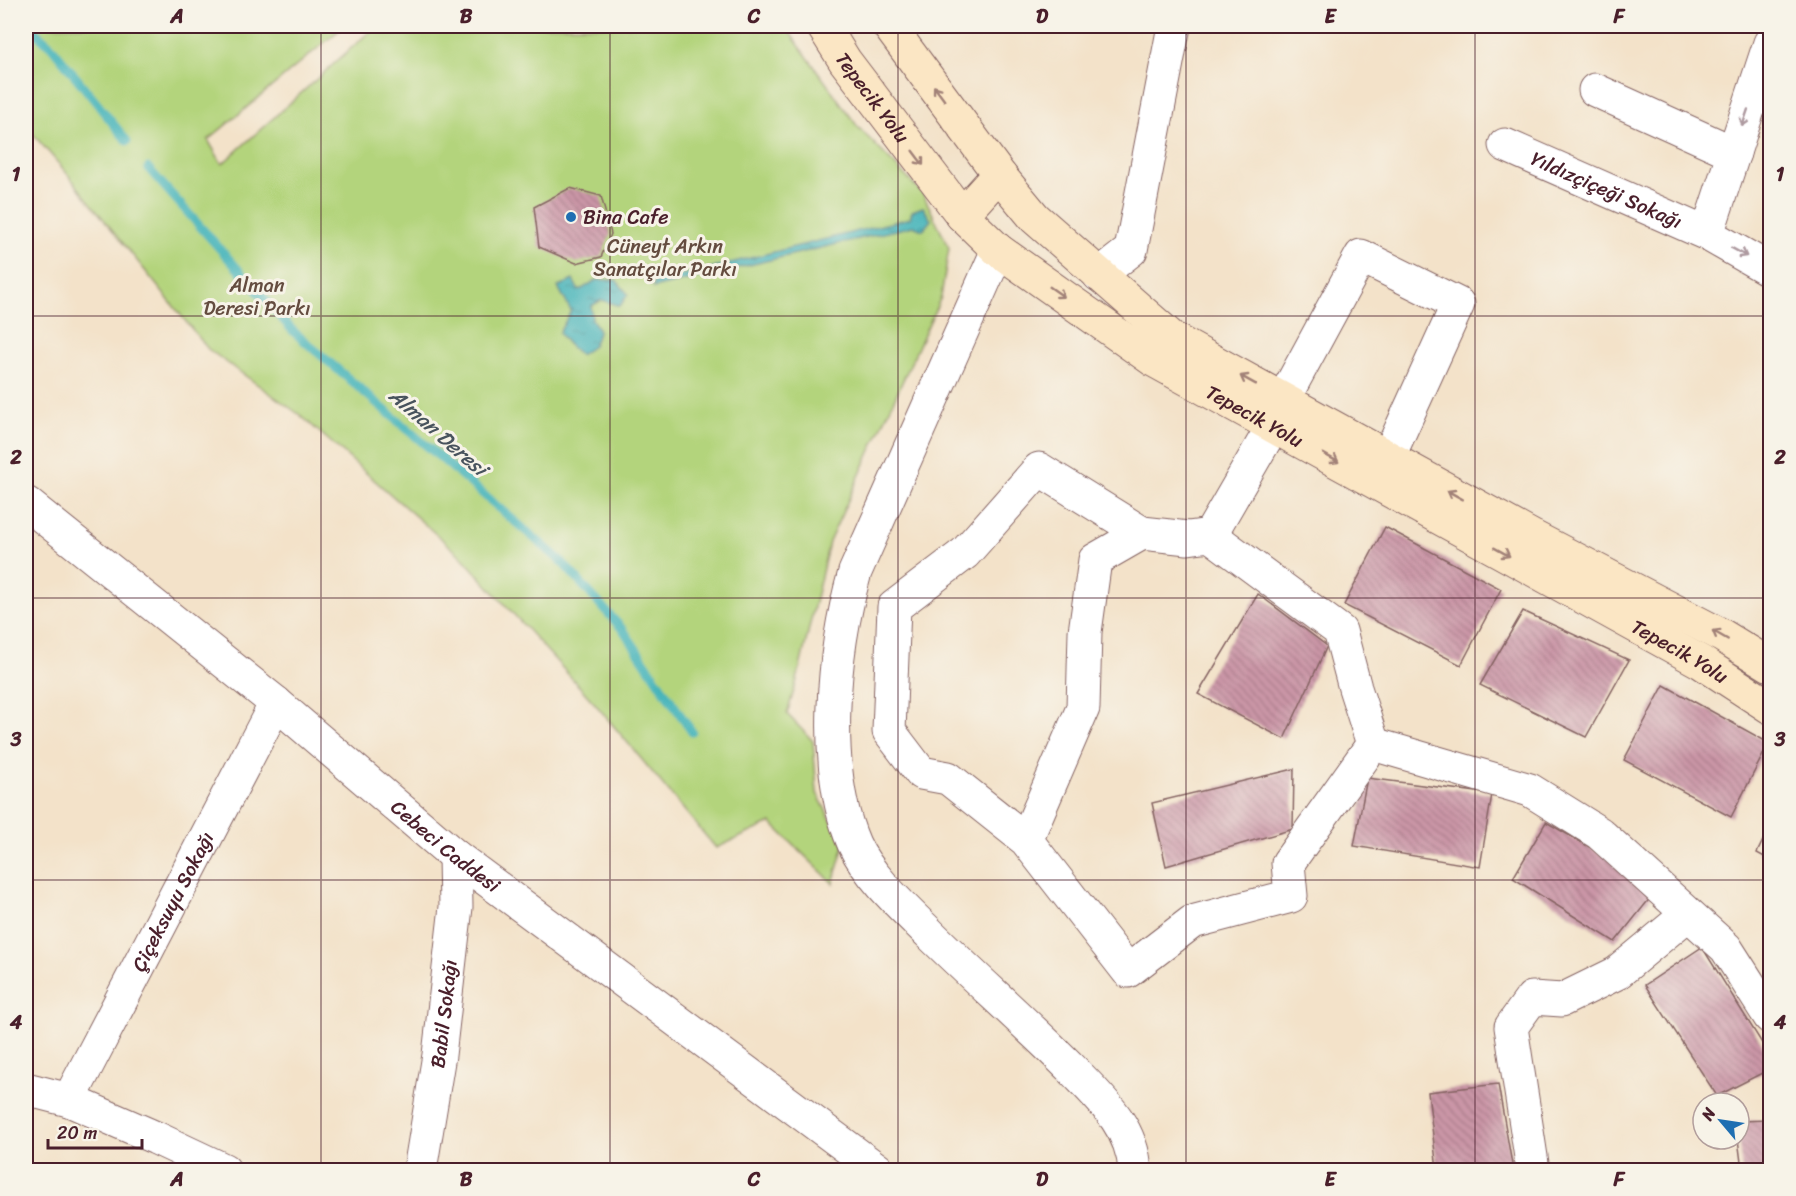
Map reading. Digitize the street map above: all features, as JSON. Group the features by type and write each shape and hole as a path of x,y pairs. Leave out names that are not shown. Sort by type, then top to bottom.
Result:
{"main road":[{"name":"Tepecik Yolu","path":"823,26 845,62 962,215 998,250 1155,361 1388,458 1721,635 1770,665"},
{"name":"Tepecik Yolu","path":"889,26 1001,177 1035,218 1173,339 1278,413 1701,662 1770,707"},
{"path":"962,215 990,184 1001,177"},
{"path":"998,250 1011,244 1035,218"}],"street":[{"path":"1099,275 1131,250 1173,26"},
{"path":"1707,234 1770,43"},
{"path":"1595,90 1734,153"},
{"name":"Yıldızçiçeği Sokağı","path":"1505,145 1707,234 1770,270"},
{"path":"998,250 855,572 846,604 834,703 835,751 840,801 855,845 873,874 914,918 1111,1109 1128,1137 1135,1170"},
{"path":"1210,535 1361,256 1458,304 1388,458"},
{"path":"1040,469 1142,533 1188,538 1210,535 1340,631 1373,744 1288,863 1291,896 1192,922 1128,971 1026,840 948,778 921,773 889,731 894,607 965,553 1040,469"},
{"name":"Cebeci Caddesi","path":"26,503 276,703 455,856 878,1170"},
{"path":"1026,840 1083,708 1085,632 1095,560 1142,533"},
{"name":"Çiçeksuyu Sokağı","path":"69,1100 276,703"},
{"path":"1373,744 1530,790 1599,833 1725,948 1770,1017"},
{"name":"Babil Sokağı","path":"420,1170 440,1055 456,907 455,856"},
{"path":"1533,1170 1511,1027 1532,998 1562,1000 1617,972 1688,914"},
{"path":"26,1089 69,1100 224,1170"}],"green space":[{"name":"Cüneyt Arkın Sanatçılar Parkı","path":"26,26 344,26 208,140 222,164 376,26 785,26 858,127 923,194 949,248 941,297 829,542 787,714 813,741 817,793 844,845 833,883 771,823 716,848 596,705 461,556 300,415 208,349 26,126"}],"water":[{"path":"923,207 931,220 923,230 913,226 653,288 654,282 910,218 912,211"},
{"path":"573,280 579,291 596,280 616,280 628,294 620,306 602,300 591,306 592,319 599,330 593,346 580,355 559,333 571,311 558,287"}],"building":[{"name":"Bina Cafe","path":"570,188 601,196 611,234 601,257 576,263 539,247 534,207"},
{"path":"1385,527 1501,589 1461,665 1344,605"},
{"path":"1258,594 1327,646 1284,739 1198,694"},
{"path":"1523,611 1629,660 1586,737 1480,685"},
{"path":"1664,685 1769,743 1731,817 1624,760"},
{"path":"1294,769 1293,829 1166,866 1152,803"},
{"path":"1367,778 1492,794 1480,867 1354,846"},
{"path":"1546,822 1659,887 1615,942 1513,878"},
{"path":"1770,826 1770,860 1757,853"},
{"path":"1702,947 1770,1056 1770,1069 1727,1091 1714,1091 1645,985"},
{"path":"1498,1084 1513,1170 1437,1170 1428,1092"},
{"path":"1770,1120 1770,1170 1742,1170 1740,1151 1751,1151 1751,1121"}],"waterway":[{"name":"Alman Deresi","path":"28,26 51,46 127,141"},
{"name":"Alman Deresi","path":"148,168 294,332 561,561 624,631 692,732"}],"place":[{"name":"Bina Cafe","path":"571,217"}],"park label":[{"name":"Alman Deresi Parkı","path":"257,296"}]}
